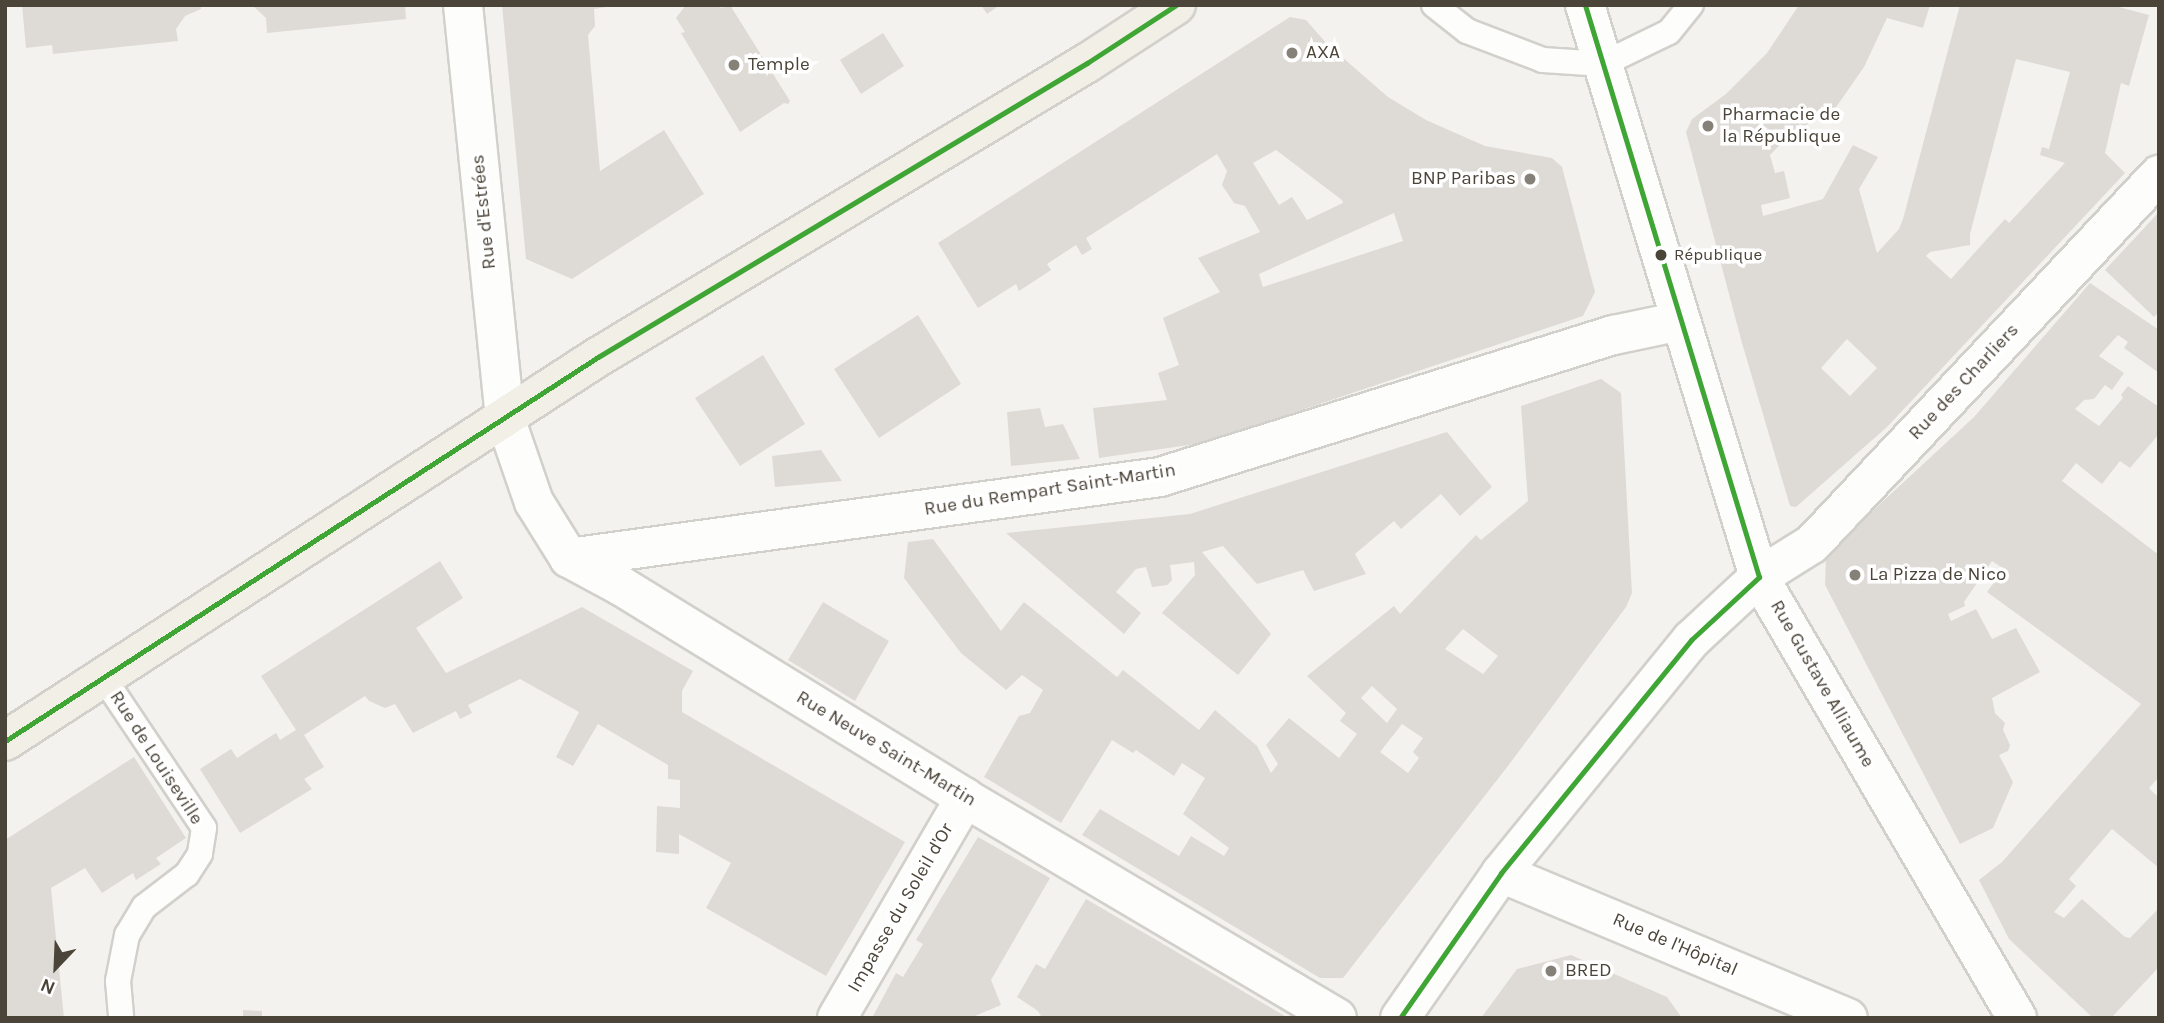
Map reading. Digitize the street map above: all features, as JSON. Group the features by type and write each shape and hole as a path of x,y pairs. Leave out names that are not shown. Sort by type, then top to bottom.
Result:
{"main road":[{"path":"5,741 105,680 598,357 1087,64 1176,5"}],"street":[{"name":"Rue d'Estrées","path":"464,5 505,418"},
{"name":"Rue Gustave Alliaume","path":"1585,5 1759,576 2017,1018"},
{"name":"Rue des Charliers","path":"1400,1018 1501,873 1691,640 1759,576 1812,544 2159,174"},
{"name":"Rue du Rempart Saint-Martin","path":"569,558 1160,478 1614,335 1681,321"},
{"name":"Rue Neuve Saint-Martin","path":"505,418 534,502 569,558 621,586 965,798 1337,1018"},
{"name":"Impasse du Soleil d'Or","path":"837,1018 965,798"},
{"name":"Rue de l'Hôpital","path":"1501,873 1848,1018"}],"lane":[{"path":"1434,5 1467,31 1543,61 1603,64 1670,33 1691,5"},
{"name":"Rue de Louiseville","path":"105,680 204,828 200,854 187,874 144,907 127,935 118,981 121,1018"}],"building":[{"path":"22,5 200,5 201,9 185,16 176,29 178,41 53,54 52,45 26,48"},
{"path":"252,5 405,5 406,19 267,33 266,18"},
{"path":"502,5 618,5 594,9 595,26 588,35 600,171 664,130 704,194 572,279 526,259"},
{"name":"Temple","path":"686,5 719,5 721,8 730,5 790,101 788,104 784,103 740,132 681,33 685,32 676,18"},
{"path":"981,5 1000,5 987,14"},
{"path":"1799,5 1930,5 1923,28 1887,18 1864,67 1832,113 1822,106 1805,127 1800,124 1770,155 1775,173 1784,171 1790,198 1761,205 1763,216 1823,199 1853,145 1878,157 1859,189 1877,253 1899,229 1903,219 1960,5 2111,5 2149,15 2129,86 2121,83 2105,153 2125,173 1887,427 1796,507 1790,506 1742,343 1686,132 1692,119 1726,94 1767,53","holes":["2016,59 2070,72 2049,149 2042,147 2040,155 2065,163 2009,223 2005,219 1951,279 1926,256 1930,252 1970,245 1970,234","1847,339 1877,368 1850,396 1821,368"]},
{"path":"1290,17 1306,20 1327,44 1388,97 1426,120 1485,146 1552,158 1562,167 1595,292 1583,316 1203,443 1099,458 1093,408 1167,400 1158,373 1179,365 1163,318 1220,292 1198,258 1260,232 1245,206 1234,203 1222,185 1227,171 1217,154 1086,238 1092,249 1082,255 1076,245 1047,264 1051,270 1019,291 1016,284 978,308 938,243","holes":["1276,150 1342,200 1343,203 1307,220 1292,197 1279,205 1253,163","1394,213 1403,241 1263,287 1259,274"]},
{"path":"883,33 904,66 861,94 840,60"},
{"path":"2159,212 2159,312 2154,317 2105,270"},
{"path":"2090,283 2159,330 2159,373 2124,348 2128,342 2118,335 2099,356 2124,373 2112,390 2105,385 2094,399 2084,400 2075,409 2099,426 2123,398 2121,395 2128,386 2159,407 2159,434 2130,468 2120,461 2102,484 2076,463 2062,481 2159,555 2159,777 2149,788 2159,798 2159,868 2112,829 2069,879 2076,886 2054,912 2064,918 2082,899 2125,937 2130,938 2159,908 2159,967 2111,1018 2093,1018 2009,939 1979,880 2002,862 2141,704 1987,592 2004,569 1992,561 1964,602 1965,606 1948,614 1951,621 1976,609 1992,639 2016,628 2040,672 1992,698 1995,713 2005,723 2003,730 2010,745 2008,751 1999,755 2013,782 1993,828 1960,844 1825,585 1826,554 1974,417"},
{"path":"918,315 961,384 879,438 834,369"},
{"path":"763,355 805,424 740,466 695,398"},
{"path":"1601,379 1621,393 1632,593 1626,607 1511,762 1343,978 1320,978 1082,835 1100,809 1179,856 1191,836 1224,856 1229,848 1183,814 1205,778 1182,763 1174,776 1136,750 1133,753 1112,740 1061,823 984,777 1019,716 1030,713 1043,690 1022,675 1006,690 961,653 904,578 908,542 933,539 1001,631 1024,602 1117,677 1123,670 1199,730 1215,710 1257,746 1271,773 1278,764 1266,745 1289,718 1339,758 1357,734 1340,721 1346,713 1307,676 1394,606 1400,614 1476,535 1481,540 1528,501 1521,406","holes":["1463,629 1498,656 1483,674 1445,649","1372,686 1397,709 1387,723 1361,698","1402,724 1423,738 1413,752 1419,758 1408,773 1380,752"]},
{"path":"1040,408 1045,427 1063,424 1080,459 1011,466 1007,412"},
{"path":"1447,432 1492,487 1460,516 1441,494 1401,529 1394,521 1355,554 1366,574 1314,591 1303,570 1257,584 1223,546 1202,552 1271,634 1238,675 1162,613 1195,575 1194,562 1170,565 1172,580 1167,585 1152,587 1146,567 1136,569 1116,592 1141,613 1124,634 1006,533 1190,514"},
{"path":"821,450 842,481 775,487 772,456"},
{"path":"440,561 463,598 416,628 446,673 582,607 693,671 682,691 682,712 905,842 826,976 706,908 731,863 679,834 679,854 656,852 657,806 680,808 680,780 668,779 668,765 598,724 573,766 556,757 579,712 520,679 468,705 472,713 460,719 456,711 413,733 395,704 385,708 369,701 365,696 304,735 324,767 304,779 312,789 240,833 200,769 231,749 237,758 276,733 280,740 296,730 261,676"},
{"path":"823,602 889,641 855,701 788,660"},
{"path":"134,757 186,838 156,858 161,864 136,880 133,873 102,893 85,868 51,888 64,1018 5,1018 5,840"},
{"path":"978,837 1050,878 991,980 1001,1005 970,1018 872,1018 896,973 903,977 923,944 916,940"},
{"path":"1086,899 1288,1018 1042,1018 1038,1011 1017,997 1036,964 1045,969"},
{"path":"1571,955 1667,997 1682,1018 1481,1018 1517,969"},
{"path":"243,1010 262,1011 262,1018 243,1018"}],"transit line":[{"path":"5,741 598,357 1087,63 1176,5"},
{"path":"1585,5 1759,577"},
{"path":"1400,1018 1501,873 1691,640 1759,577"}],"place":[{"name":"AXA","path":"1292,53"},
{"name":"Temple","path":"734,65"},
{"name":"Pharmacie de la République","path":"1708,126"},
{"name":"BNP Paribas","path":"1530,179"},
{"name":"République","path":"1661,255"},
{"name":"La Pizza de Nico","path":"1855,575"},
{"name":"BRED","path":"1551,971"}]}
